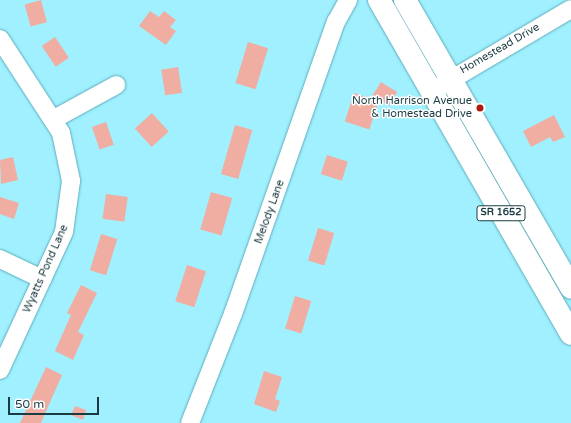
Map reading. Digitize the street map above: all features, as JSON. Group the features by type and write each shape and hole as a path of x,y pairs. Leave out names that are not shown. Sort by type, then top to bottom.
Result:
{"main road":[{"name":"SR 1652","path":"379,0 431,93 571,334"},
{"name":"SR 1652","path":"406,0 448,80 571,288"}],"street":[{"name":"Melody Lane","path":"190,423 234,314 336,22 348,0"},
{"name":"Homestead Drive","path":"431,93 448,80 571,9"},
{"name":"Wyatts Pond Lane","path":"0,370 64,232 71,199 66,148 54,119 1,45"},
{"path":"54,119 116,85"},
{"path":"0,259 42,279"}],"building":[{"path":"41,0 47,22 31,27 25,4"},
{"path":"150,11 159,17 164,11 176,20 170,27 176,31 166,45 139,26"},
{"path":"55,37 69,58 56,67 42,46"},
{"path":"248,42 268,48 256,89 235,83"},
{"path":"178,67 182,93 165,95 161,70"},
{"path":"381,82 397,92 389,106 373,96"},
{"path":"354,93 379,101 369,130 345,122"},
{"path":"152,113 169,132 152,147 135,128"},
{"path":"554,115 565,137 553,142 550,137 531,147 523,131"},
{"path":"106,122 114,145 100,150 92,127"},
{"path":"235,125 252,130 238,179 221,174"},
{"path":"327,155 348,162 342,181 321,174"},
{"path":"13,157 18,180 1,184 0,160"},
{"path":"211,192 232,198 221,236 200,229"},
{"path":"106,194 128,197 124,222 103,219"},
{"path":"0,197 19,203 14,219 0,214"},
{"path":"318,228 334,233 324,265 308,261"},
{"path":"101,234 117,239 106,275 90,270"},
{"path":"187,265 206,271 194,307 175,301"},
{"path":"81,285 97,293 78,332 84,335 73,360 55,351 71,315 67,313"},
{"path":"295,296 311,301 301,333 285,329"},
{"path":"46,367 62,375 41,423 20,423"},
{"path":"264,371 282,377 275,399 280,401 276,412 254,404"},
{"path":"75,406 86,410 83,420 71,415"}],"place":[{"name":"North Harrison Avenue & Homestead Drive","path":"480,108"}]}
